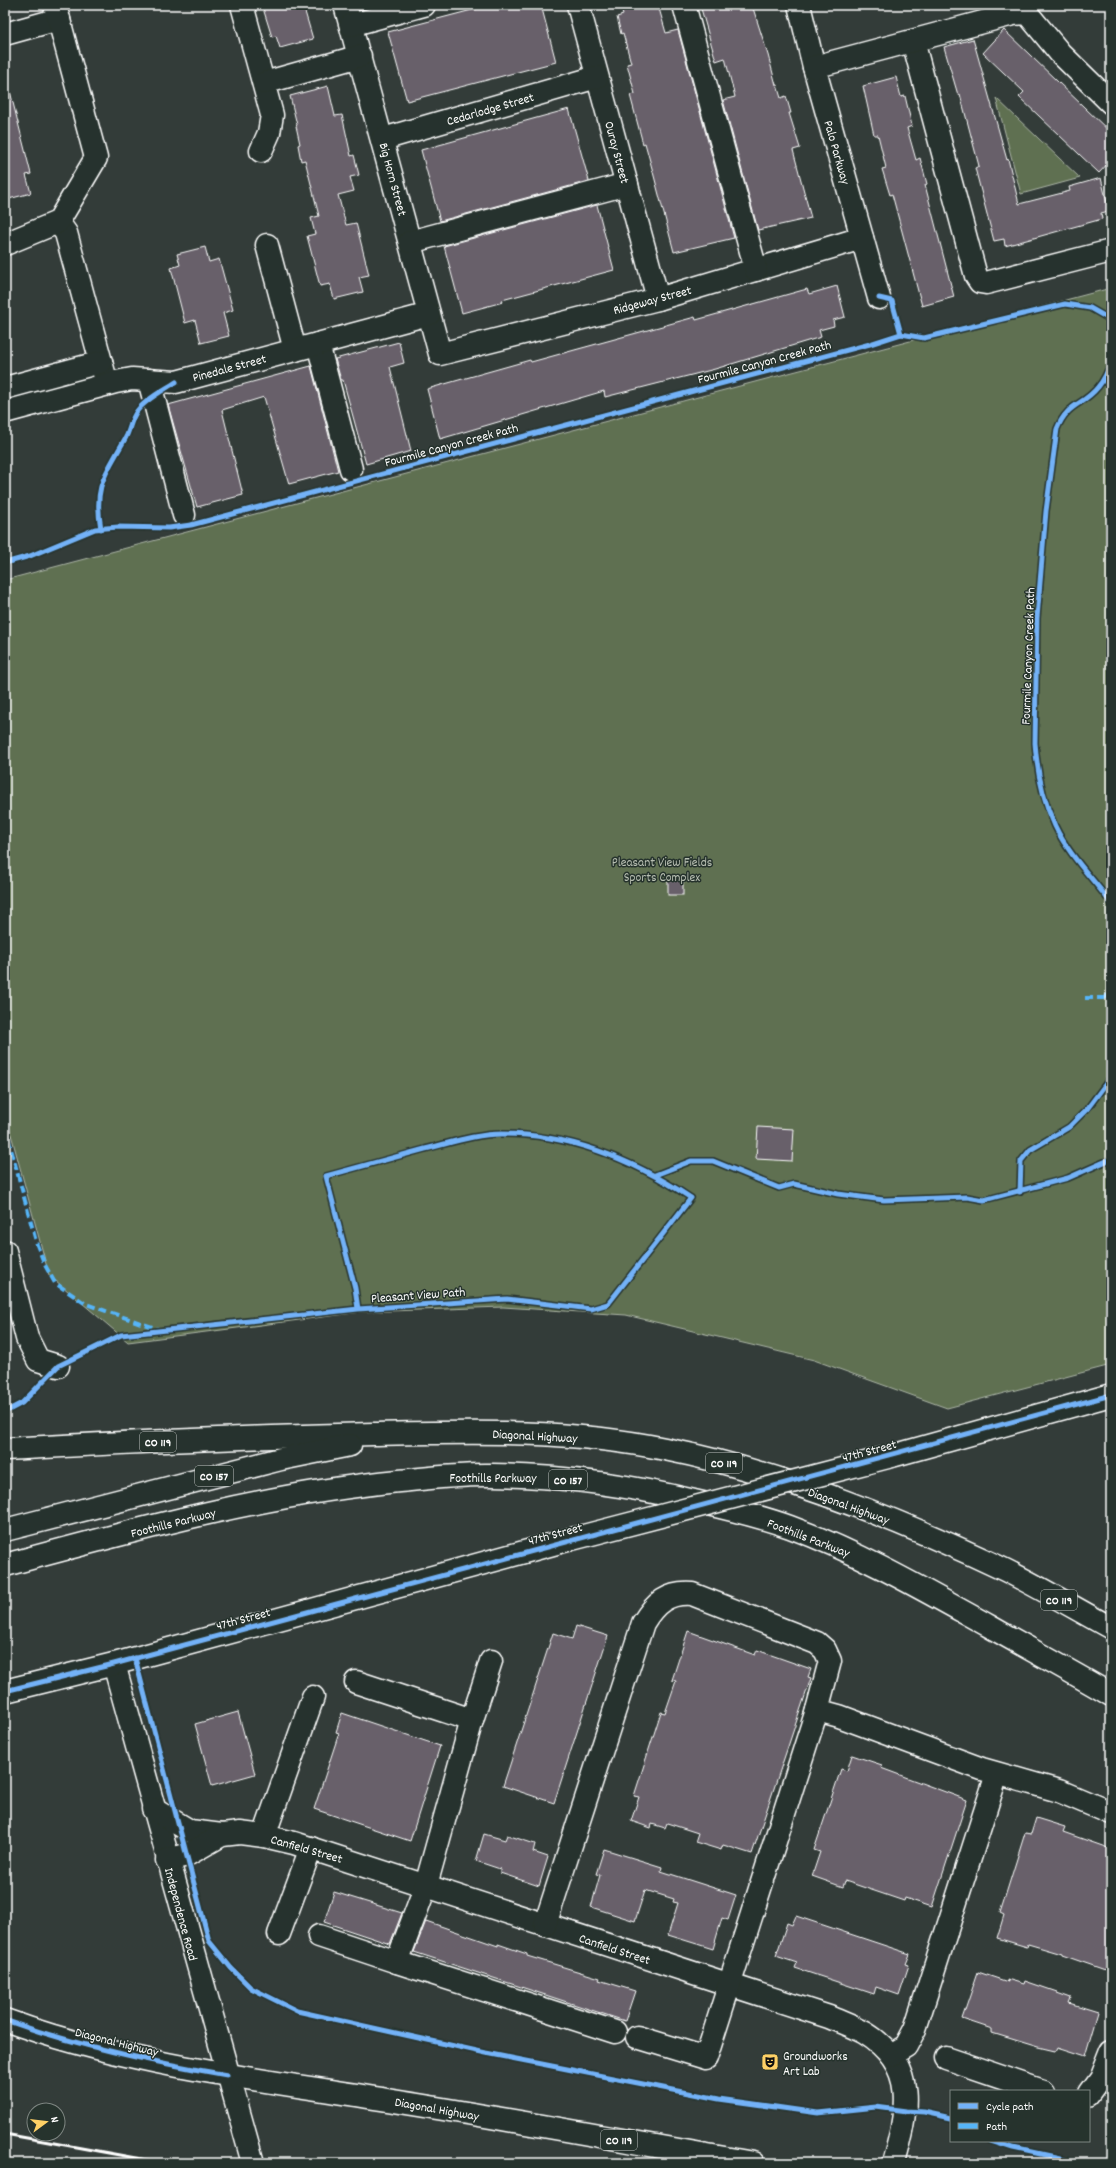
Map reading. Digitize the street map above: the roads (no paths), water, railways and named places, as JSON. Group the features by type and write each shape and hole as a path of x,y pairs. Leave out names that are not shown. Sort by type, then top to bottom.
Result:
{"main road":[{"path":"242,5 272,116 270,133 261,151"},
{"path":"348,15 424,5"},
{"name":"Ouray Street","path":"578,5 658,299"},
{"path":"684,5 756,270"},
{"name":"Palo Parkway","path":"798,5 879,298"},
{"path":"5,34 57,12 96,158 58,222 5,244"},
{"path":"814,67 1013,14 1028,13 1060,53 1111,103"},
{"name":"Big Horn Street","path":"348,15 383,139 440,354"},
{"path":"913,41 976,276 980,282 986,283 1111,251"},
{"path":"264,83 360,56"},
{"name":"Cedarlodge Street","path":"383,139 597,77"},
{"path":"410,242 627,184"},
{"path":"58,222 66,233 107,384"},
{"name":"Ridgeway Street","path":"440,354 658,299 862,238"},
{"path":"267,245 295,350"},
{"name":"Pinedale Street","path":"5,412 107,384 132,379 176,382 429,314"},
{"path":"318,344 351,469"},
{"path":"5,388 100,362"},
{"path":"150,380 184,515"},
{"path":"5,1251 27,1338 38,1360 58,1366"},
{"name":"47th Street","path":"5,1691 114,1664 568,1540 892,1456 1111,1395"},
{"name":"CO 119","path":"5,1449 270,1437 424,1433"},
{"name":"CO 157","path":"5,1530 281,1459 344,1446 424,1433"},
{"name":"Diagonal Highway","path":"424,1433 544,1434 605,1439 662,1448 716,1460 854,1505 1006,1571 1111,1628"},
{"name":"Foothills Parkway","path":"5,1565 170,1521 322,1489 436,1477 491,1475 604,1484 666,1494 727,1508 788,1526 876,1564 947,1602 1111,1695"},
{"path":"545,1925 643,1623 657,1603 669,1595 681,1593 692,1594 817,1643 824,1650 830,1661 829,1671 706,2058 637,2036"},
{"path":"397,1962 426,1886 490,1661"},
{"name":"Independence Road","path":"114,1664 167,1860 253,2163"},
{"path":"356,1682 472,1720"},
{"path":"264,1836 313,1696"},
{"path":"817,1710 839,1716 997,1774 1059,1791 1111,1813"},
{"path":"891,2055 906,2046 915,2028 997,1774"},
{"name":"Canfield Street","path":"153,1808 190,1831 222,1835 240,1834 264,1836 311,1848 829,2017 865,2033 891,2055 900,2074 906,2103 904,2123 893,2163"},
{"name":"Canfield Street","path":"167,1860 187,1855 222,1835"},
{"path":"279,1934 311,1848"},
{"path":"319,1936 615,2032"},
{"name":"Diagonal Highway","path":"5,2020 96,2049 171,2066 397,2101 753,2163"},
{"path":"1090,2093 1100,2079 1111,2051"},
{"path":"946,2058 1040,2090"}],"railway":[{"path":"5,2134 163,2163"}],"place":[{"name":"Groundworks Art Lab","path":"770,2062"}],"park label":[{"name":"Pleasant View Fields Sports Complex","path":"662,868"}]}
